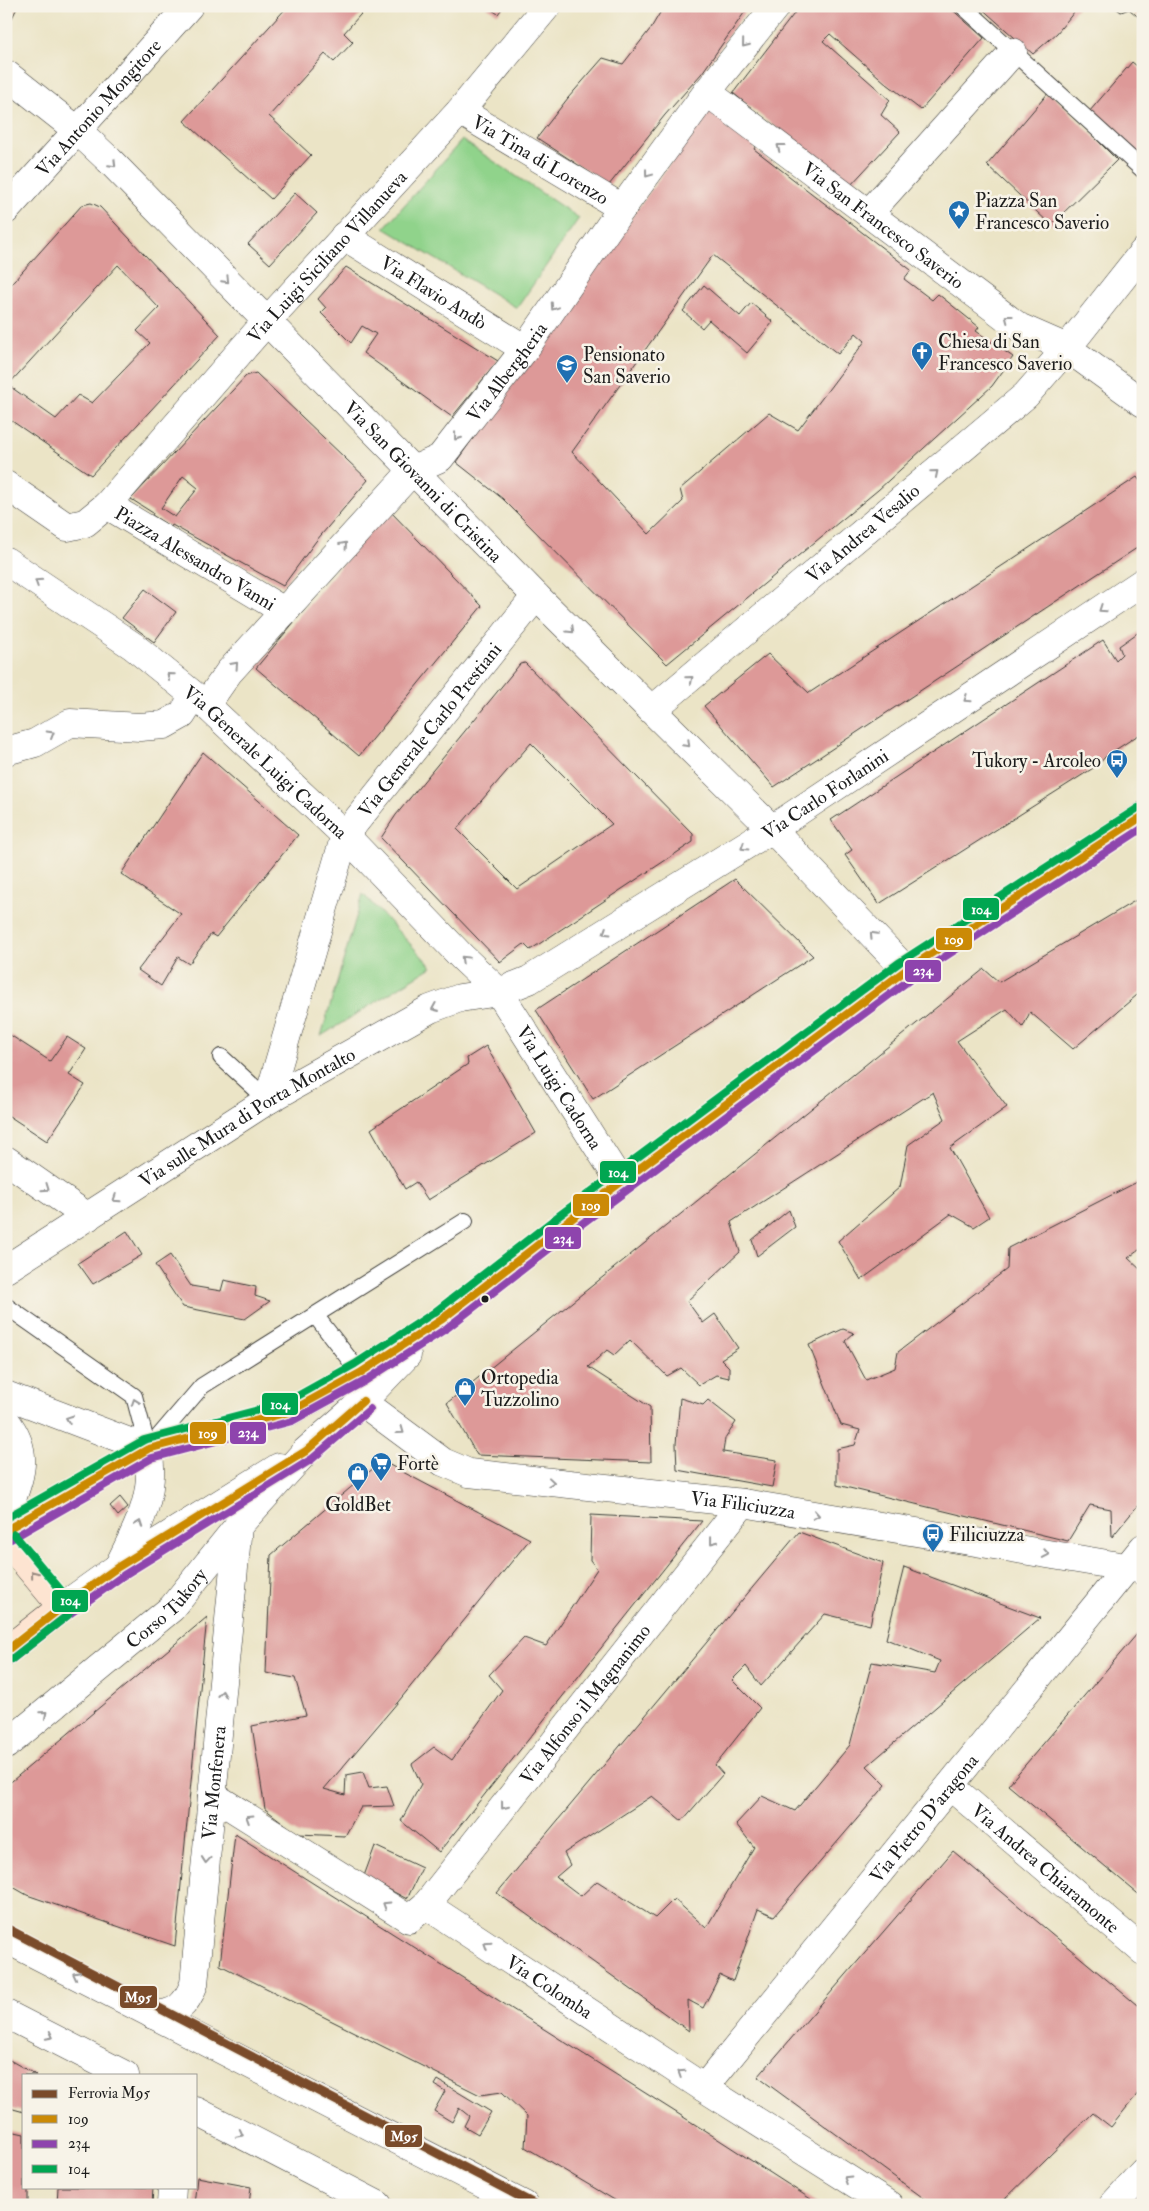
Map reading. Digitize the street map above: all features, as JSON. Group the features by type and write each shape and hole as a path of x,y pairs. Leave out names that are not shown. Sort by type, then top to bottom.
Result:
{"main road":[{"path":"6,1540 62,1607"},
{"name":"Corso Tukory","path":"6,1651 62,1607"}],"street":[{"name":"Via Antonio Mongitore","path":"6,210 189,6"},
{"name":"Via Luigi Siciliano Villanueva","path":"106,505 266,322 460,111 547,6"},
{"name":"Via Albergheria","path":"6,751 35,743 70,723 140,726 164,725 182,715 229,672 412,470 440,458 525,349 622,208 707,92 776,6"},
{"path":"868,214 1013,52"},
{"name":"Via San Giovanni di Cristina","path":"6,74 78,130 109,160 536,596 772,829 906,970"},
{"name":"Via San Francesco Saverio","path":"707,92 1019,327 1067,348"},
{"name":"Via Tina di Lorenzo","path":"460,111 622,208"},
{"name":"Via Flavio Andò","path":"344,236 525,349"},
{"name":"Via Andrea Vesalio","path":"652,710 1026,395 1067,348 1143,252"},
{"path":"1067,348 1143,403"},
{"name":"Piazza Alessandro Vanni","path":"6,486 67,527 85,523 106,505 284,611"},
{"name":"Via Generale Luigi Cadorna","path":"6,561 134,646 200,700 345,836 462,958 499,992"},
{"name":"Via Carlo Forlanini","path":"499,992 528,980 772,829 1143,582"},
{"name":"Via Generale Carlo Prestiani","path":"268,1100 345,836 536,596"},
{"name":"Corso Tukory","path":"6,1530 148,1449 289,1412 360,1373 441,1320 620,1183 906,970 1143,816"},
{"name":"Via sulle Mura di Porta Montalto","path":"6,1269 268,1100 430,1010 460,998 499,992"},
{"name":"Via Luigi Cadorna","path":"499,992 620,1183"},
{"path":"6,1160 88,1217"},
{"name":"Corso Tukory","path":"6,1745 172,1608 238,1526 306,1451 362,1402 441,1320"},
{"path":"6,1395 148,1449 151,1480 146,1504 138,1529 118,1567"},
{"name":"Via Filiciuzza","path":"362,1402 443,1462 469,1473 744,1503 1138,1562"},
{"path":"6,1421 21,1445 21,1469 6,1516"},
{"name":"Corso Tukory","path":"62,1607 118,1567 306,1451"},
{"name":"Via Alfonso il Magnanimo","path":"426,1905 744,1503"},
{"name":"Via Monfenera","path":"153,2015 164,2015 182,2006 188,2001 194,1984 238,1526"},
{"name":"Via Pietro D'aragona","path":"704,2088 950,1786 1138,1562"},
{"name":"Via Andrea Chiaramonte","path":"950,1786 1143,1951"},
{"path":"212,1794 409,1919 426,1905"},
{"name":"Via Colomba","path":"426,1905 704,2088 889,2205"},
{"path":"6,1939 524,2205"},
{"path":"6,2014 123,2074"},
{"path":"198,2112 378,2205"},
{"path":"1113,2205 1143,2172"},
{"path":"171,2205 172,2188"}],"lane":[{"path":"963,6 1143,170"},
{"path":"221,1058 268,1100"},
{"path":"148,1449 202,1386 465,1221"},
{"path":"6,1306 134,1396 148,1449"},
{"path":"315,1315 360,1373"}],"green space":[{"path":"462,140 579,218 517,308 384,228"},
{"path":"363,894 432,967 321,1036"}],"building":[{"path":"6,6 18,6 6,30"},
{"path":"288,6 368,6 344,33 353,42 334,62 325,54 269,116 311,155 271,199 184,121"},
{"path":"486,6 504,6 498,14"},
{"path":"664,6 749,6 702,73 665,115 609,185 537,138 568,98 603,58 623,64 651,28"},
{"path":"800,6 948,6 984,38 921,110 887,84 830,34 823,41 890,100 881,115 900,132 849,187 733,93"},
{"path":"979,6 1079,6 1057,33 1033,54"},
{"path":"1113,6 1143,6 1143,21 1129,9 1121,12"},
{"path":"1132,62 1143,71 1143,161 1089,112"},
{"path":"1049,92 1117,160 1051,225 987,165"},
{"name":"Pensionato San Saverio","path":"710,108 757,144 754,149 911,270 904,279 932,300 938,294 979,327 976,331 1013,357 992,386 878,490 667,664 503,499 456,462","holes":["713,255 838,354 856,333 865,341 798,430 769,413 680,489 683,501 649,534 572,452"]},
{"path":"295,193 317,213 270,264 248,244"},
{"path":"91,203 100,207 220,335 91,475 6,417 6,290 82,205","holes":["118,265 159,308 137,331 150,343 92,403 78,395 56,419 8,385"]},
{"path":"346,267 498,361 452,417 363,353 376,334 362,326 351,343 321,313 326,308 318,299"},
{"name":"Pensionato San Saverio","path":"704,285 740,316 751,303 773,322 747,353 709,320 702,328 683,311"},
{"path":"256,373 368,480 316,541 283,586 172,525 171,527 131,499 246,376","holes":["183,476 198,488 175,517 161,508"]},
{"path":"1137,477 1143,485 1143,544 774,787 704,706 768,654 809,693"},
{"path":"388,509 482,606 359,756 256,668"},
{"path":"145,589 176,612 154,642 122,618"},
{"path":"1143,629 1143,732 1106,756 1098,765 879,904 845,855 852,850 831,820 1103,640 1116,660 1122,654 1119,646"},
{"path":"525,663 693,834 693,842 530,950 524,944 500,962 381,838 396,815 520,664","holes":["531,743 612,824 517,889 457,829"]},
{"path":"203,752 298,835 216,937 211,934 189,964 178,957 161,986 138,970 181,914 121,874"},
{"path":"735,879 813,956 593,1099 536,1010"},
{"path":"1143,896 1143,990 1073,1049 1030,1012 1023,1027 1007,1009 957,1041 1007,1107 950,1148 989,1217 974,1227 951,1214 861,1280 838,1241 900,1187 908,1145 945,1119 933,1092 731,1222 740,1252 687,1301 703,1323 715,1314 738,1348 721,1359 729,1367 729,1378 716,1375 699,1385 681,1368 667,1376 630,1340 614,1355 607,1350 588,1367 650,1407 651,1462 477,1455 447,1403 984,969 999,982"},
{"path":"7,1033 50,1061 67,1037 86,1049 69,1075 85,1085 47,1141 6,1114"},
{"path":"486,1046 536,1133 428,1200 416,1182 405,1189 371,1129 468,1064 467,1058"},
{"path":"1143,1166 1143,1247 1128,1258 1143,1272 1143,1499 1112,1537 1111,1509 1090,1505 1068,1541 837,1485 837,1449 855,1445 860,1430 841,1425 809,1345 843,1329 854,1333 845,1341 866,1380 895,1368 898,1352 1007,1269 1008,1248 1139,1181 1140,1167"},
{"path":"789,1210 795,1227 757,1256 752,1240"},
{"path":"127,1231 142,1255 93,1284 78,1263"},
{"path":"170,1255 191,1286 221,1291 224,1280 256,1287 255,1296 270,1301 245,1319 183,1307 155,1265"},
{"path":"680,1398 703,1405 708,1400 736,1422 725,1439 723,1452 777,1460 772,1487 677,1470 676,1444"},
{"path":"382,1461 530,1539 398,1702 324,1789 345,1795 346,1775 363,1772 369,1788 387,1786 394,1806 361,1807 345,1836 298,1834 265,1809 252,1726 306,1715 295,1678 266,1673 271,1555"},
{"path":"120,1497 128,1507 118,1516 110,1506"},
{"path":"591,1515 702,1521 439,1852 401,1821 421,1784 412,1764 434,1747 452,1760 502,1690 489,1675 524,1638 546,1646 597,1569 590,1560"},
{"path":"799,1532 883,1563 870,1625 825,1614 761,1686 746,1666 732,1680 760,1708 715,1765 723,1774 682,1821 652,1796 564,1853 570,1865 556,1877 581,1896 597,1881 655,1918 674,1899 706,1928 754,1847 736,1824 762,1796 795,1811 850,1745 872,1662 935,1673 940,1661 886,1639 904,1567 1040,1618 867,1766 886,1785 774,1916 758,1909 733,1981 720,1975 703,2008 688,2000 689,2031 497,1893"},
{"path":"207,1617 175,1946 27,1895 6,1883 6,1786"},
{"path":"1143,1627 1143,1898 1008,1785"},
{"path":"235,1834 820,2205 623,2205 525,2147 527,2116 502,2092 480,2095 220,1965"},
{"path":"375,1846 422,1868 407,1899 364,1876"},
{"path":"953,1851 1143,2010 1143,2087 1111,2127 1093,2113 999,2205 933,2205 758,2077"},
{"path":"6,2058 34,2074 22,2074 22,2111 6,2107"},
{"path":"438,2080 491,2112 478,2134 464,2126 469,2116 459,2108 452,2122 434,2111 445,2091 435,2085"},
{"path":"6,2130 22,2134 22,2188 28,2188 28,2205 6,2205"},
{"path":"198,2177 251,2187 249,2205 194,2205 196,2188 198,2188"},
{"path":"58,2188 153,2188 152,2205 57,2205"}],"rail line":[{"name":"M95","path":"6,1928 536,2205"}],"transit line":[{"name":"104","path":"6,1518 144,1440 285,1403 355,1364 435,1312 560,1215 900,962 1138,808"},
{"name":"109","path":"6,1530 148,1449 289,1412 360,1373 441,1320 566,1223 906,970 1143,816"},
{"name":"234","path":"11,1539 152,1458 292,1421 365,1381 447,1328 572,1231 912,978 1143,828"},
{"name":"109","path":"6,1651 62,1607 118,1567 306,1451 363,1401"},
{"name":"234","path":"12,1659 68,1615 124,1575 312,1459 370,1409"},
{"name":"104","path":"12,1659 68,1615 72,1607 70,1601 14,1534"}],"place":[{"name":"Piazza San Francesco Saverio","path":"959,230"},
{"name":"Chiesa di San Francesco Saverio","path":"922,371"},
{"name":"Pensionato San Saverio","path":"567,384"},
{"name":"Tukory - Arcoleo","path":"1117,779"},
{"name":"Ortopedia Tuzzolino","path":"465,1407"},
{"name":"Fortè","path":"381,1482"},
{"name":"GoldBet","path":"358,1492"},
{"name":"Filiciuzza","path":"933,1553"}]}
